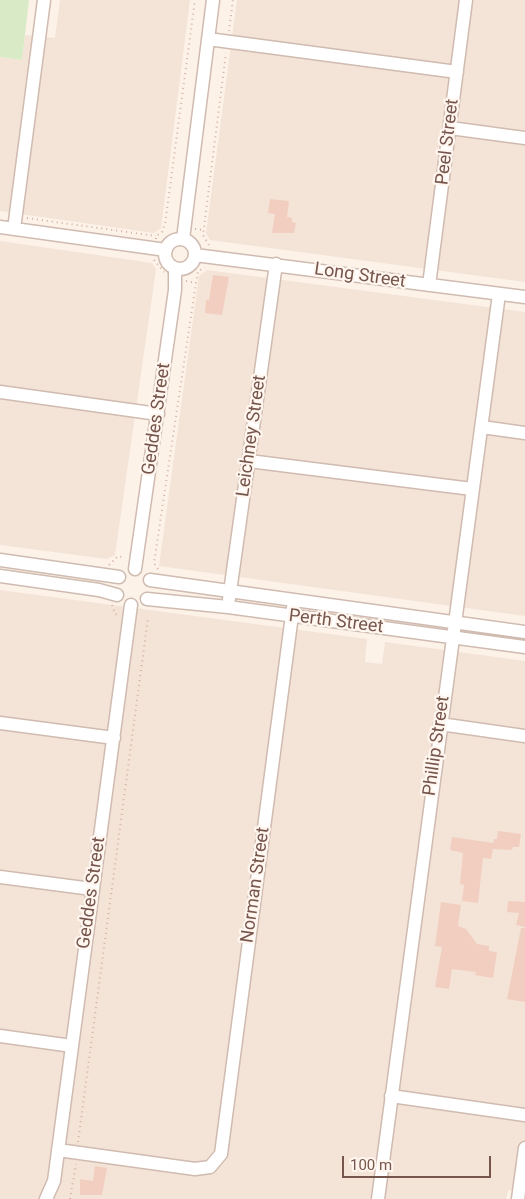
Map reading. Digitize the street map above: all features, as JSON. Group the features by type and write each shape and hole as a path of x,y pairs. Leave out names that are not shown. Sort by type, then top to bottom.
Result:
{"street":[{"path":"14,229 44,0"},
{"path":"183,239 213,0"},
{"name":"Peel Street","path":"429,285 466,0"},
{"path":"208,39 457,72"},
{"path":"450,128 525,138"},
{"path":"0,228 161,249 172,242 183,239 191,244 201,255 190,265 181,269 170,270 161,249"},
{"name":"Long Street","path":"201,255 525,297"},
{"name":"Leichney Street","path":"228,607 276,264"},
{"name":"Geddes Street","path":"135,569 175,290 170,270"},
{"name":"Phillip Street","path":"378,1199 499,294"},
{"path":"0,392 158,414"},
{"path":"482,427 525,433"},
{"path":"249,461 472,489"},
{"path":"0,560 119,577"},
{"path":"14,578 16,562"},
{"path":"135,569 156,581 147,599 131,611 117,594 116,584 124,572 135,569"},
{"path":"0,576 117,594"},
{"name":"Perth Street","path":"156,581 525,632"},
{"name":"Perth Street","path":"147,599 160,598 525,647"},
{"name":"Norman Street","path":"77,1153 195,1169 210,1167 221,1154 294,600"},
{"name":"Geddes Street","path":"46,1199 54,1181 131,611"},
{"path":"0,723 114,738"},
{"path":"440,724 525,736"},
{"path":"0,877 92,889"},
{"path":"0,1036 72,1046"},
{"path":"391,1096 525,1115"},
{"path":"518,1199 525,1148"},
{"path":"58,1150 77,1153"},
{"name":"Geddes Street","path":"54,1181 57,1199"}],"path":[{"path":"16,216 156,236 162,232 165,224 195,0"},
{"path":"156,581 162,576 154,563 196,283 198,271 206,267 201,255 209,243 203,235 233,0"},
{"path":"156,236 161,249"},
{"path":"146,259 155,261 170,270"},
{"path":"105,602 113,606 115,614 131,611"},
{"path":"70,1199 148,618"}],"shaded area":[{"path":"60,0 190,0 161,228 154,233 0,211 0,57 22,60 25,35 55,38"},
{"path":"237,0 525,0 525,282 210,240 206,233"},
{"path":"0,241 152,263 156,269 115,555 107,559 0,545"},
{"path":"207,270 525,312 525,616 159,566 199,276"},
{"path":"0,590 367,639 365,662 382,664 385,642 525,661 525,1192 508,1190 506,1199 0,1199"}],"green space":[{"path":"0,0 29,0 22,60 0,57"}],"building":[{"path":"270,199 289,201 287,217 292,218 292,222 296,223 294,233 272,233 275,214 268,213"},
{"path":"213,275 229,277 222,315 205,313 206,300 209,300"},
{"path":"498,831 521,834 519,847 513,847 512,850 493,849 491,859 483,858 478,903 462,901 464,885 460,884 463,853 450,850 452,837 493,843 494,839 497,839"},
{"path":"508,901 525,902 525,927 516,925 519,913 507,912"},
{"path":"441,902 461,905 458,926 466,929 477,944 489,946 489,951 497,952 493,978 475,975 476,972 452,969 449,989 435,987 442,947 435,946"},
{"path":"521,928 525,928 525,1002 507,999"},
{"path":"95,1166 107,1168 102,1195 80,1195 80,1179 93,1181"}]}
